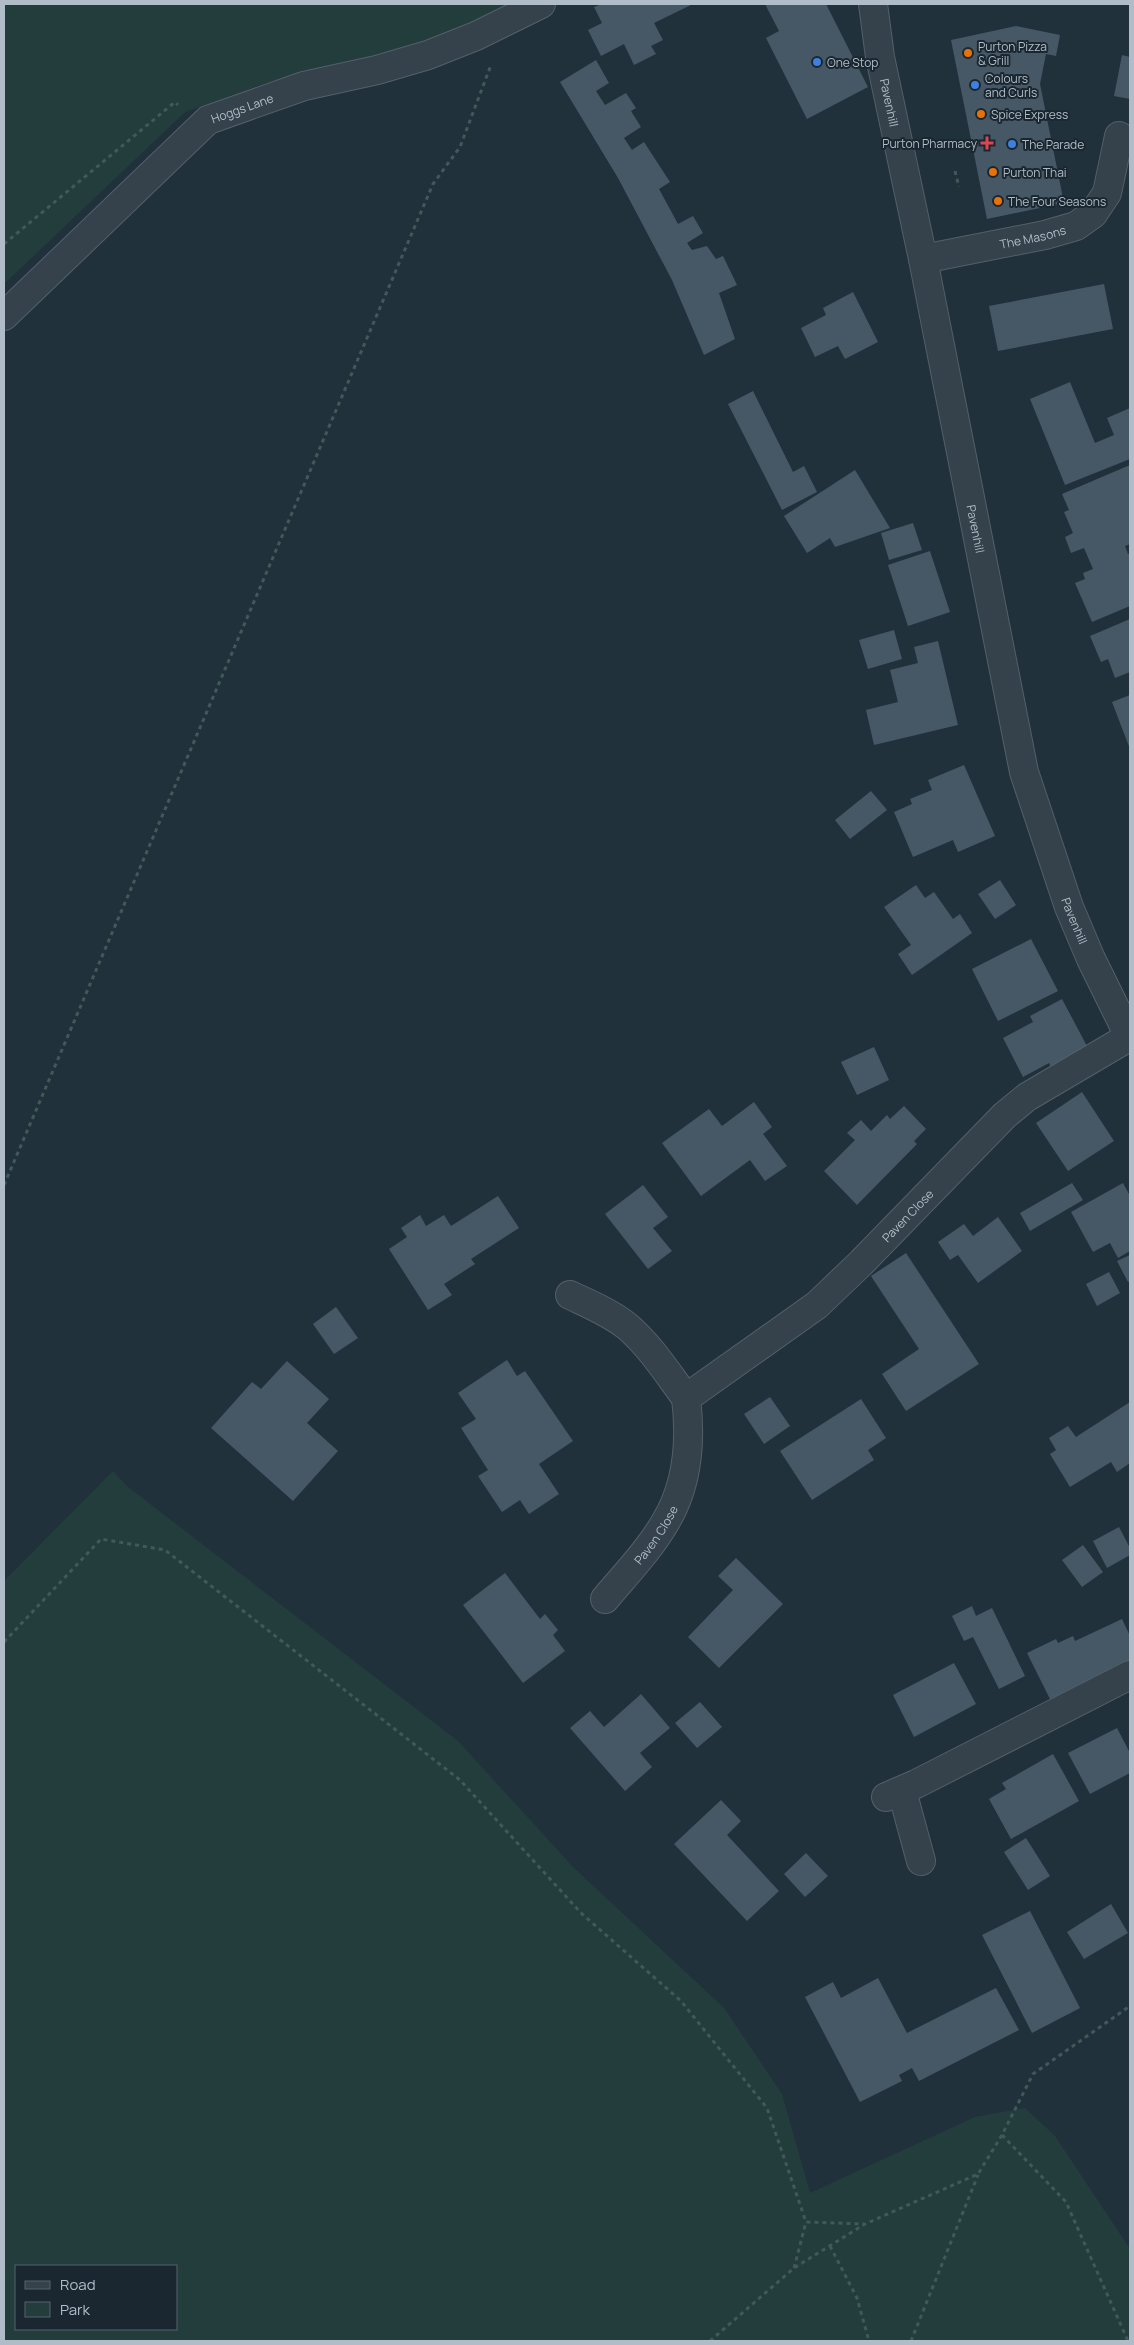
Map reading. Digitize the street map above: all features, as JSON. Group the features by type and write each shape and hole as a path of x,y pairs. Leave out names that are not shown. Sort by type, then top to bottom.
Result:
{"street":[{"name":"Hoggs Lane","path":"4,316 208,120 304,86 377,70 428,55 476,36 541,4"},
{"name":"Pavenhill","path":"874,4 880,57 923,259 1024,772 1069,906 1091,959 1130,1038"},
{"name":"The Masons","path":"923,259 1045,235 1076,226 1100,206 1122,172 1119,136"},
{"name":"Paven Close","path":"686,1398 817,1306 1012,1109 1027,1097 1130,1038"},
{"name":"Paven Close","path":"570,1295 596,1307 627,1326 660,1362 686,1398 689,1420 688,1450 683,1477 667,1520 605,1599"},
{"path":"921,1861 894,1794 1130,1675"}],"path":[{"path":"4,1185 433,184 460,147 492,63"},
{"path":"4,244 175,102 200,126"},
{"path":"955,171 959,187"},
{"path":"4,1642 101,1539 165,1550 460,1780 580,1913 681,2001 767,2108 806,2222 794,2268"},
{"path":"911,2341 978,2174 1002,2135 1033,2074 1130,2006"},
{"path":"1002,2135 1066,2202 1128,2341"},
{"path":"710,2341 794,2268 865,2224 978,2174"},
{"path":"806,2222 865,2224"},
{"path":"830,2246 858,2298 869,2341"}],"green space":[{"path":"4,4 512,4 455,35 266,83 185,112 4,284"},
{"path":"113,1471 128,1487 458,1741 574,1868 724,2008 782,2094 810,2193 975,2117 1025,2108 1055,2136 1130,2249 1130,2341 4,2341 4,1581"}],"building":[{"path":"602,4 693,4 654,23 663,40 651,46 656,54 634,65 624,44 601,56 588,30 602,23 594,7"},
{"name":"One Stop","path":"765,4 826,4 868,87 807,119 766,38 779,31"},
{"name":"The Parade","path":"1016,26 1060,35 1056,56 1046,54 1040,84 1064,203 987,219 951,40"},
{"path":"1122,55 1130,57 1130,99 1114,96"},
{"path":"596,60 609,83 596,91 605,105 626,93 636,108 631,111 641,127 624,138 632,150 644,142 670,182 659,189 678,224 693,216 703,233 687,243 692,250 707,246 716,259 723,256 737,285 719,293 735,339 704,355 672,280 618,178 560,82"},
{"path":"1104,284 1113,329 998,351 989,306"},
{"path":"853,292 878,342 845,359 838,346 815,357 801,328 826,315 823,308"},
{"path":"1070,382 1095,443 1114,435 1107,418 1130,408 1130,459 1065,485 1030,399"},
{"path":"753,391 793,472 804,466 817,492 782,510 728,404"},
{"path":"1130,465 1130,544 1125,546 1128,554 1130,553 1130,606 1092,622 1075,583 1085,579 1083,573 1093,569 1084,548 1071,553 1065,537 1073,533 1064,512 1069,510 1062,494"},
{"path":"855,470 890,528 835,547 830,538 807,553 784,516"},
{"path":"913,523 922,550 889,560 881,533"},
{"path":"930,551 950,612 908,626 888,565"},
{"path":"1130,619 1130,672 1115,678 1108,659 1101,662 1090,636"},
{"path":"894,630 902,659 868,669 859,640"},
{"path":"938,641 958,725 874,745 866,710 898,702 890,670 918,663 914,647"},
{"path":"1130,695 1130,749 1112,702"},
{"path":"964,765 995,836 958,852 953,840 913,857 894,812 912,804 910,799 932,790 928,780"},
{"path":"871,791 887,810 850,839 835,820"},
{"path":"1000,880 1016,905 995,919 978,894"},
{"path":"916,885 925,898 934,892 953,919 960,914 972,933 912,975 898,954 911,945 884,907"},
{"path":"1031,939 1058,991 998,1021 972,969"},
{"path":"1062,999 1088,1048 1051,1067 1049,1063 1023,1077 1003,1038 1033,1022 1030,1016"},
{"path":"874,1047 889,1080 857,1095 841,1062"},
{"path":"1082,1092 1114,1141 1068,1171 1036,1123"},
{"path":"754,1102 772,1127 763,1134 787,1166 765,1181 750,1160 701,1196 662,1143 709,1109 722,1126"},
{"path":"904,1106 926,1129 914,1141 917,1144 857,1205 824,1171 855,1140 847,1133 861,1120 871,1131 887,1115 890,1119"},
{"path":"1072,1183 1083,1200 1030,1231 1020,1213"},
{"path":"1123,1183 1130,1196 1130,1251 1118,1258 1110,1243 1093,1252 1071,1212"},
{"path":"643,1185 668,1217 653,1228 672,1251 648,1269 605,1214"},
{"path":"498,1196 519,1228 471,1259 475,1264 444,1284 452,1295 428,1310 389,1249 407,1237 401,1228 420,1215 426,1226 444,1215 451,1226"},
{"path":"998,1217 1022,1251 978,1283 958,1255 950,1260 938,1242 964,1224 973,1236"},
{"path":"906,1253 979,1364 906,1411 882,1374 919,1349 871,1276"},
{"path":"1130,1255 1130,1281 1128,1282 1117,1261"},
{"path":"1109,1272 1120,1293 1097,1306 1086,1284"},
{"path":"336,1307 358,1338 334,1354 313,1324"},
{"path":"507,1360 517,1376 525,1371 573,1441 539,1464 559,1494 529,1514 520,1500 502,1512 478,1476 488,1470 461,1428 476,1419 458,1393"},
{"path":"287,1361 329,1399 307,1423 338,1451 293,1501 211,1428 252,1382 261,1389"},
{"path":"770,1397 790,1426 764,1444 744,1414"},
{"path":"861,1399 886,1438 868,1450 874,1460 812,1500 780,1451"},
{"path":"1130,1402 1130,1463 1117,1472 1111,1462 1070,1487 1050,1454 1056,1450 1049,1438 1068,1426 1076,1437"},
{"path":"1119,1527 1130,1548 1130,1555 1107,1568 1093,1541"},
{"path":"1083,1545 1103,1572 1082,1587 1062,1560"},
{"path":"736,1558 783,1604 719,1668 688,1637 733,1590 718,1576"},
{"path":"505,1573 540,1619 545,1614 558,1630 553,1635 565,1651 523,1683 463,1605"},
{"path":"972,1606 976,1616 992,1608 1025,1676 999,1689 973,1637 964,1641 952,1616"},
{"path":"1122,1619 1130,1636 1130,1671 1052,1703 1027,1653 1056,1639 1058,1643 1073,1636 1075,1641"},
{"path":"954,1663 976,1704 914,1737 893,1695"},
{"path":"641,1694 670,1728 640,1753 652,1767 625,1791 570,1728 590,1711 604,1727"},
{"path":"700,1702 722,1727 697,1748 675,1723"},
{"path":"1117,1728 1130,1753 1130,1773 1090,1794 1068,1753"},
{"path":"1053,1754 1079,1801 1011,1839 989,1799 1006,1789 1002,1783"},
{"path":"721,1800 741,1821 727,1835 779,1891 747,1921 674,1844"},
{"path":"1026,1838 1050,1876 1028,1890 1004,1852"},
{"path":"806,1853 828,1876 805,1897 784,1874"},
{"path":"1111,1904 1128,1933 1084,1959 1067,1932"},
{"path":"1030,1911 1080,2008 1032,2033 982,1935"},
{"path":"878,1978 907,2033 996,1988 1019,2030 919,2081 912,2068 899,2075 902,2081 860,2102 805,1997 833,1982 841,1998"}],"place":[{"name":"Purton Pizza & Grill","path":"968,53"},
{"name":"One Stop","path":"817,62"},
{"name":"Colours and Curls","path":"975,85"},
{"name":"Spice Express","path":"981,114"},
{"name":"Purton Pharmacy","path":"987,143"},
{"name":"The Parade","path":"1012,144"},
{"name":"Purton Thai","path":"993,172"},
{"name":"The Four Seasons","path":"998,201"}]}
